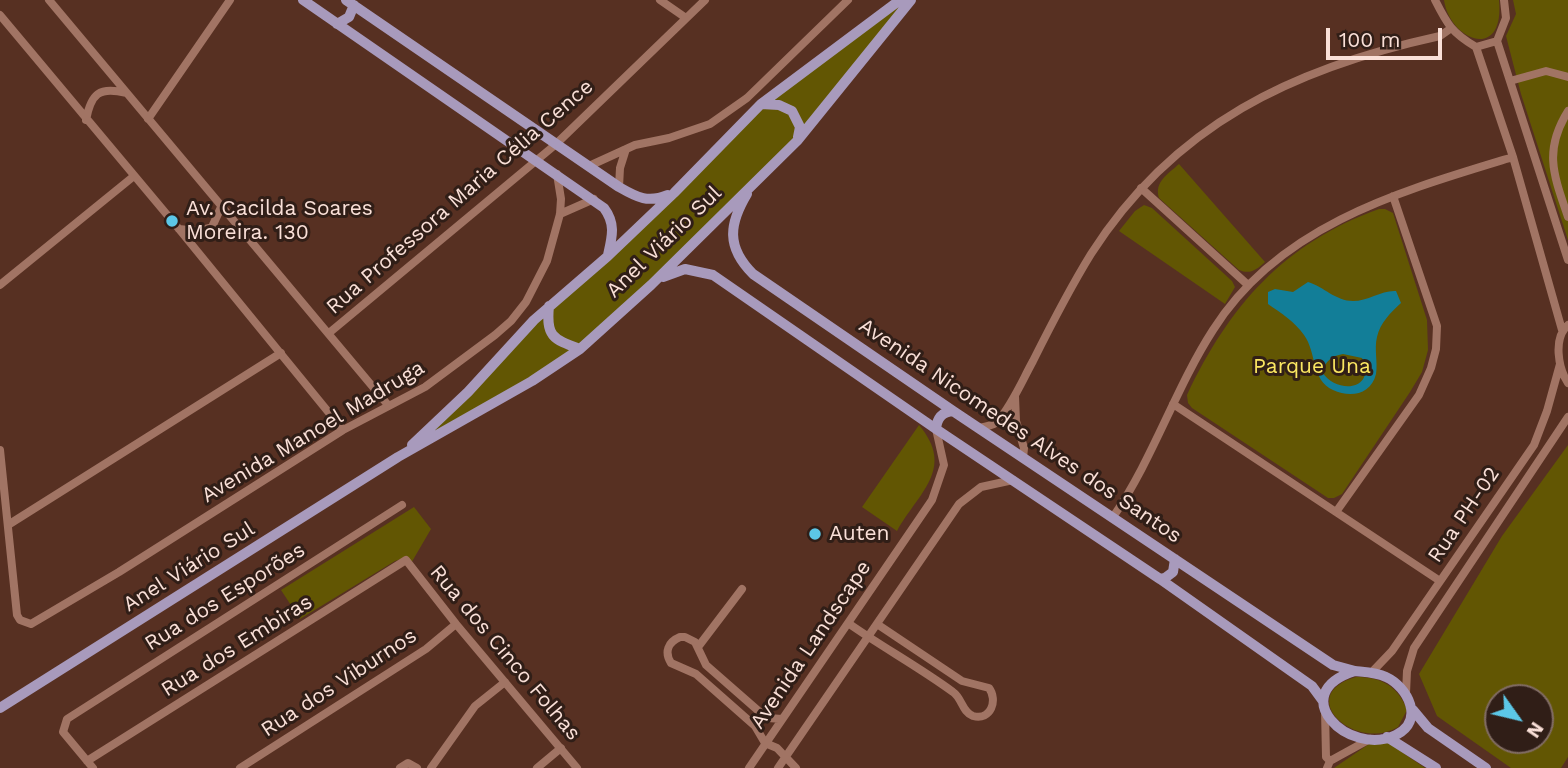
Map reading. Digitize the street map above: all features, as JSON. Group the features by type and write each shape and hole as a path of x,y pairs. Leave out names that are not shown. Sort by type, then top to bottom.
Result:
{"main road":[{"path":"303,0 594,200 610,216 613,225 608,256"},
{"name":"Anel Viário Sul","path":"398,457 468,392 550,306 608,256 674,193 761,104 900,0"},
{"name":"Anel Viário Sul","path":"0,708 398,457 532,381 580,349 651,285 797,141 911,0"},
{"path":"337,24 349,17 350,3"},
{"path":"350,3 619,187 644,200 659,199 674,193"},
{"path":"761,104 779,105 792,111 800,127 797,141"},
{"name":"Avenida Nicomedes Alves dos Santos","path":"754,182 733,223 736,248 746,267 953,411 1333,665 1355,671"},
{"name":"Avenida Nicomedes Alves dos Santos","path":"651,285 685,269 713,275 1160,579 1312,686 1324,705"},
{"path":"550,306 548,322 552,335 580,349"},
{"path":"936,429 939,418 948,411 953,411"},
{"path":"1160,579 1170,576 1175,559"},
{"path":"1413,710 1402,731 1387,737 1361,739 1346,733 1334,723 1324,705 1328,685 1334,680 1355,671 1388,677 1406,693 1413,710 1428,728 1486,768"},
{"path":"1387,737 1436,768"}],"street":[{"path":"49,0 388,405"},
{"path":"148,119 230,0"},
{"path":"660,0 686,18"},
{"name":"Rua Professora Maria Célia Cence","path":"329,333 555,145 705,0"},
{"path":"589,166 645,142 690,132 729,112 747,98 848,0"},
{"path":"1435,0 1450,29 1476,47 1565,328 1559,348 1560,364 1568,383"},
{"path":"1504,0 1506,18 1497,41 1568,260"},
{"path":"0,15 343,430"},
{"path":"979,428 998,422 1015,396 1090,256 1141,188 1176,155 1209,128 1265,93 1332,65 1440,36 1450,29"},
{"path":"1476,47 1497,41"},
{"path":"1510,81 1546,71 1568,77"},
{"path":"86,120 90,102 95,95 108,90 126,93"},
{"path":"1568,111 1555,138 1552,163 1568,217"},
{"path":"619,187 620,168 626,149"},
{"path":"1113,517 1213,328 1248,285 1307,236 1341,218 1393,196 1513,158"},
{"name":"Avenida Manoel Madruga","path":"8,525 17,615 25,623 37,622 343,430 425,387 511,321 526,302 547,261 560,214 561,199 557,174"},
{"path":"0,285 134,176"},
{"path":"1141,188 1248,285"},
{"path":"1336,512 1419,395 1436,349 1437,326 1393,196"},
{"path":"560,214 594,200"},
{"path":"179,229 198,231 212,227 222,205"},
{"path":"0,450 8,525 281,353"},
{"name":"Rua PH-02","path":"1372,672 1392,651 1534,445 1560,364"},
{"path":"1015,396 1016,421 1024,448 1023,458"},
{"path":"1173,404 1440,581"},
{"name":"Rua PH-02","path":"1406,693 1407,671 1414,648 1568,417"},
{"name":"Avenida Landscape","path":"749,768 932,500 944,465 936,429"},
{"name":"Avenida Landscape","path":"778,768 959,504 981,487 1013,480"},
{"name":"Rua dos Esporões","path":"90,765 63,732 66,719 402,505"},
{"name":"Rua dos Cinco Folhas","path":"406,560 577,768"},
{"name":"Rua dos Embiras","path":"90,765 406,560"},
{"path":"698,647 742,589"},
{"path":"848,622 954,692 959,696 964,709 972,716 983,715 992,709 994,698 989,688 967,684 877,624"},
{"name":"Rua dos Viburnos","path":"240,768 426,649 456,624"},
{"path":"782,719 768,718 706,665 691,639 680,637 668,648 668,659 675,667 691,671 755,726 765,743 777,748 796,768"},
{"path":"902,659 910,646"},
{"path":"431,768 475,706 505,682"},
{"path":"728,703 737,692"},
{"path":"1324,705 1328,765 1370,739"},
{"path":"537,768 561,748"},
{"path":"400,768 408,763 417,768"}],"green space":[{"path":"900,0 911,0 797,141 580,349 398,457 534,320 761,104"},
{"path":"1444,0 1499,0 1499,19 1494,32 1486,38 1476,39 1466,34 1448,14"},
{"path":"1513,0 1568,0 1568,240 1521,94 1506,36 1516,14"},
{"path":"1179,164 1265,262 1259,267 1250,272 1239,270 1159,198 1160,183"},
{"path":"1144,205 1152,208 1232,281 1235,287 1225,304 1119,231 1135,211"},
{"name":"Parque Una","path":"1379,209 1393,213 1427,320 1428,350 1422,372 1342,494 1328,498 1192,408 1187,395 1221,333 1263,281 1315,240 1345,223"},
{"path":"919,425 930,441 934,468 923,492 897,531 862,507"},
{"path":"1568,445 1568,757 1561,768 1511,768 1491,754 1554,754 1554,684 1484,684 1484,749 1437,716 1419,674 1502,536"},
{"path":"414,507 431,529 410,565 401,559 395,561 300,619 281,590"},
{"path":"1356,677 1381,681 1394,689 1407,710 1398,727 1381,733 1364,733 1337,718 1330,708 1330,696 1338,685"},
{"path":"1387,742 1425,768 1334,768 1369,744"}],"water":[{"path":"1308,282 1353,301 1396,291 1401,303 1386,318 1378,332 1376,374 1365,390 1346,394 1333,390 1321,380 1304,335 1268,304 1268,292 1275,289 1293,292","holes":["1343,354 1362,358 1364,377 1360,383 1353,386 1337,384 1322,372 1327,362 1335,356"]}],"place":[{"name":"Av. Cacilda Soares Moreira. 130","path":"172,221"},
{"name":"Auten","path":"815,534"}]}
